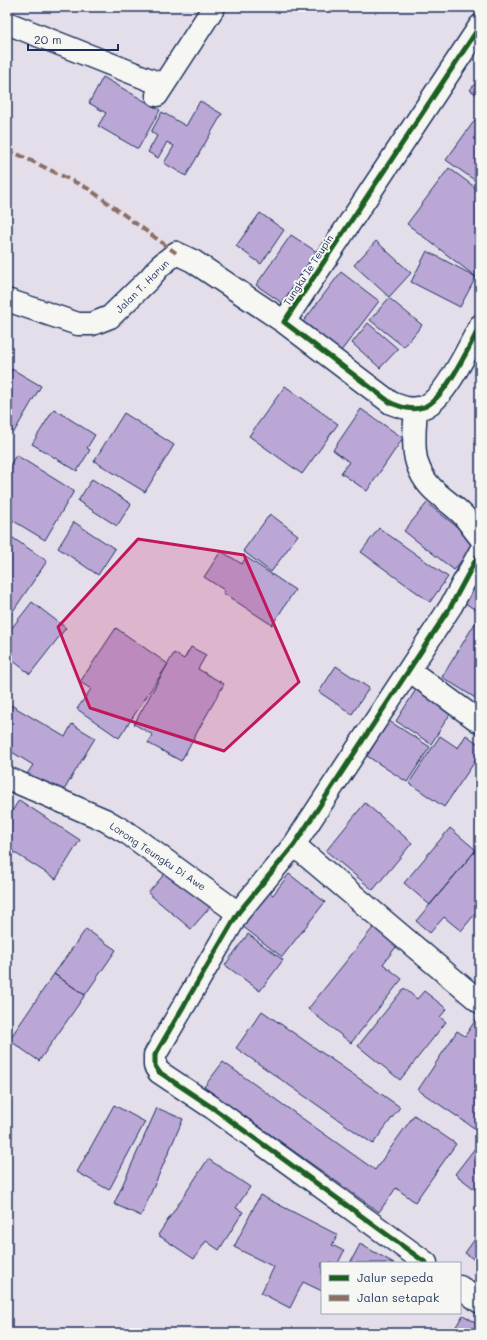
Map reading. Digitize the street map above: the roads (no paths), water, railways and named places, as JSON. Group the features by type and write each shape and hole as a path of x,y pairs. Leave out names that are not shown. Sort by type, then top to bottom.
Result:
{"street":[{"path":"7,23 160,90 214,7"},
{"name":"Tungku Ie Teupin","path":"284,322 480,26"},
{"name":"Jalan T. Harun","path":"7,300 78,324 92,324 110,317 149,279 160,266 176,253 193,261 284,322"},
{"path":"284,322 390,403 406,408 424,406 436,399 448,384 480,326"},
{"path":"416,408 414,441 417,463 426,481 435,493 462,515 480,537"},
{"path":"425,1262 213,1108 159,1072 155,1066 155,1054 238,913 294,845 451,606 480,552"},
{"path":"409,670 480,722"},
{"name":"Lorong Teungku Di Awe","path":"7,778 105,820 129,834 238,913"},
{"path":"294,845 480,1002"},
{"path":"461,1289 480,1302"}]}
